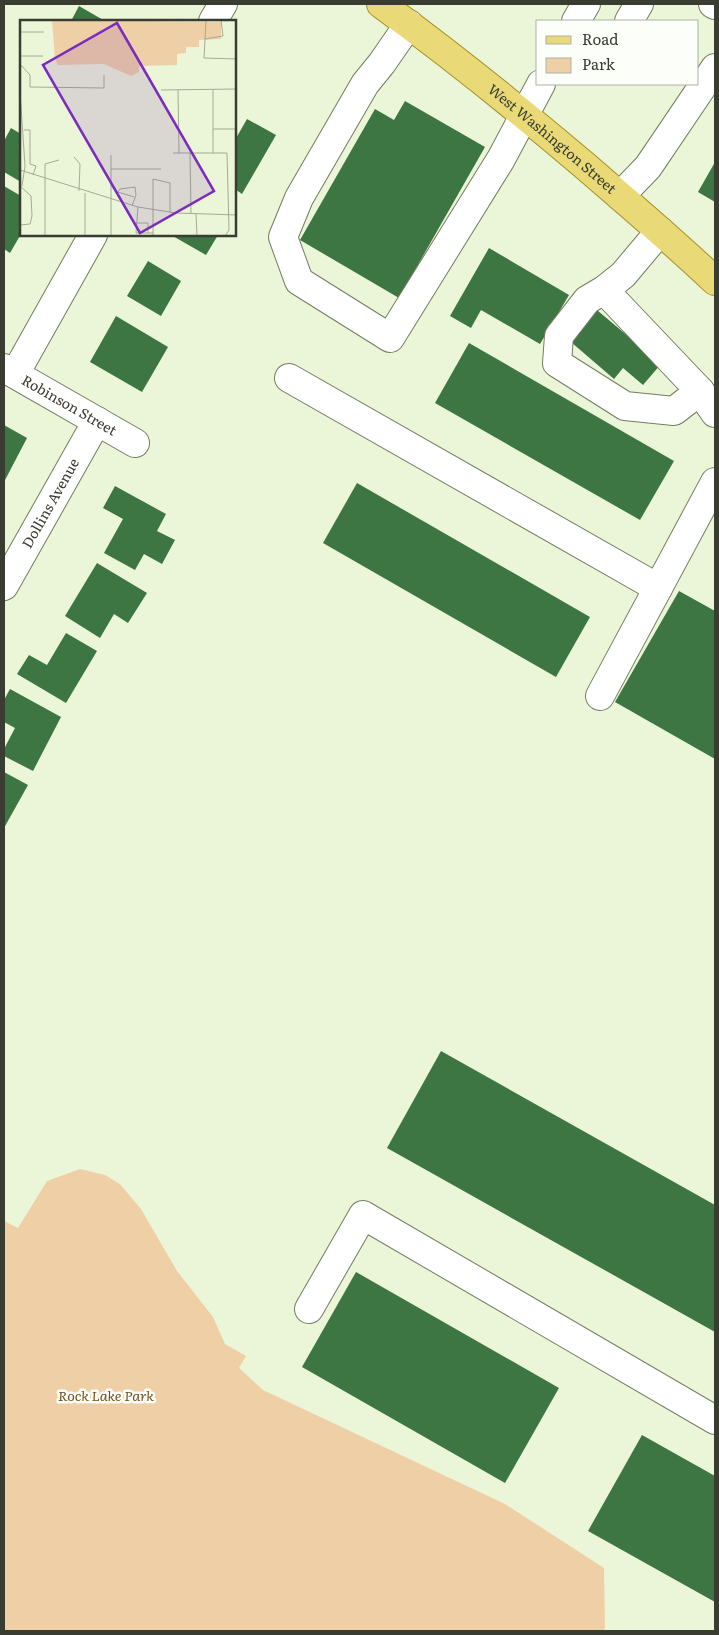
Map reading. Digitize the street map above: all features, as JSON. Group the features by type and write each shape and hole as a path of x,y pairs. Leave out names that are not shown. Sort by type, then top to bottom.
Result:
{"main road":[{"name":"West Washington Street","path":"380,4 409,24 524,115 620,196 715,281"}],"street":[{"path":"214,20 223,4"},
{"path":"577,20 586,4"},
{"path":"630,20 640,4"},
{"path":"409,24 365,84 299,198 283,237 299,281 390,338 501,159 540,85"},
{"path":"620,196 648,167 699,85"},
{"path":"604,290 708,402 674,411 625,406 557,363 559,336 587,300 623,276 660,231"},
{"path":"9,371 92,236"},
{"name":"Robinson Street","path":"9,371 135,443"},
{"path":"289,378 658,588"},
{"name":"Dollins Avenue","path":"4,586 97,421"},
{"path":"600,696 715,482"},
{"path":"309,1309 363,1214 715,1420"}],"green space":[{"name":"Rock Lake Park","path":"80,1169 105,1175 120,1184 141,1209 177,1271 213,1317 225,1344 246,1356 239,1368 263,1390 505,1504 604,1568 605,1628 603,1631 4,1631 4,1221 18,1228 47,1181"}],"building":[{"path":"79,6 103,20 72,20"},
{"path":"405,101 485,147 399,298 300,240 375,109 394,120"},
{"path":"247,119 276,135 242,194 236,190 236,138"},
{"path":"11,128 20,133 20,181 4,172 4,141"},
{"path":"715,162 715,202 698,192"},
{"path":"4,186 20,195 20,236 10,253 4,249"},
{"path":"173,236 217,236 206,255"},
{"path":"489,248 569,295 540,344 481,310 471,328 450,316"},
{"path":"148,261 181,281 161,316 127,296"},
{"path":"591,305 661,364 643,385 623,368 614,379 564,336"},
{"path":"116,316 168,347 142,392 90,362"},
{"path":"469,343 674,461 640,520 435,403"},
{"path":"4,425 27,438 4,482"},
{"path":"357,483 590,617 556,677 323,543"},
{"path":"115,486 166,514 157,531 175,540 162,564 144,554 135,570 104,553 123,519 103,508"},
{"path":"97,563 147,593 128,623 114,614 100,638 65,616"},
{"path":"679,591 715,611 715,759 615,702"},
{"path":"66,633 97,651 66,703 17,674 29,655 47,665"},
{"path":"10,689 61,717 33,771 4,756 4,749 15,728 4,722 4,700"},
{"path":"4,772 28,785 4,828"},
{"path":"441,1051 715,1205 715,1332 387,1148"},
{"path":"356,1272 559,1388 505,1483 302,1367"},
{"path":"642,1435 715,1476 715,1602 588,1531"}]}
